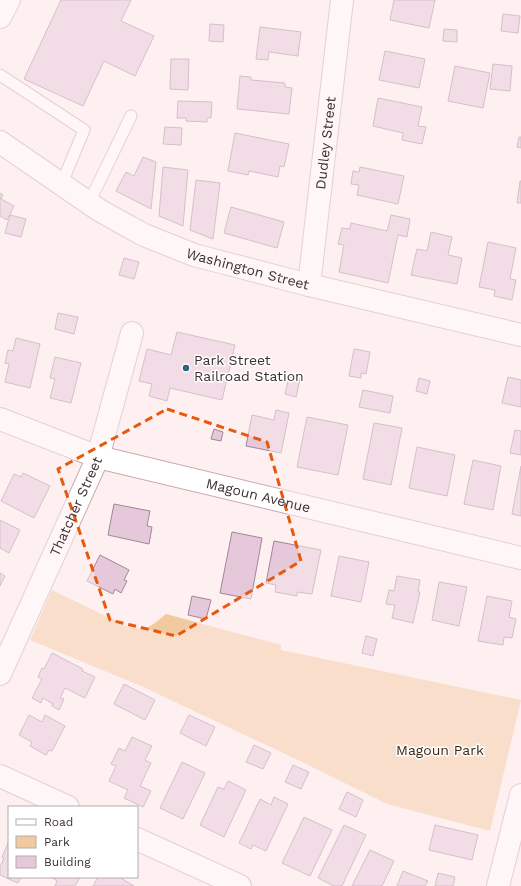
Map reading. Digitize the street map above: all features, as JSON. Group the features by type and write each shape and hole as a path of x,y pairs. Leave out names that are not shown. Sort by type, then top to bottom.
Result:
{"street":[{"path":"0,17 9,0"},
{"name":"Dudley Street","path":"308,285 342,0"},
{"name":"Washington Street","path":"0,142 89,203 144,235 194,255 308,285 521,336"},
{"name":"Thatcher Street","path":"0,674 98,457 132,333"},
{"name":"Magoun Avenue","path":"0,419 98,457 521,558"},
{"path":"0,776 66,806"},
{"path":"498,886 521,799"},
{"path":"138,839 234,885"}],"lane":[{"path":"0,75 84,130 62,184"},
{"path":"89,203 131,116"}],"highlighted area":[{"path":"167,409 267,442 301,561 176,636 110,620 58,469"}],"green space":[{"name":"Magoun Park","path":"52,590 128,627 145,629 166,614 281,645 281,650 521,700 490,831 387,804 141,686 30,640"}],"building":[{"path":"61,0 131,0 121,21 154,36 135,76 104,61 83,106 24,79"},
{"path":"394,0 435,0 429,28 390,20"},
{"path":"503,14 520,16 518,33 501,31"},
{"path":"210,24 224,25 223,42 209,41"},
{"path":"260,27 301,32 298,56 269,52 268,60 256,59"},
{"path":"444,29 457,30 457,42 443,41"},
{"path":"385,51 425,59 419,88 379,80"},
{"path":"171,59 189,59 188,90 170,89"},
{"path":"493,64 512,66 510,91 490,89"},
{"path":"455,66 490,73 483,108 448,101"},
{"path":"240,76 251,77 251,80 285,83 285,87 292,88 289,114 237,109"},
{"path":"378,98 422,107 418,126 426,127 422,144 402,140 403,133 373,126"},
{"path":"178,101 212,102 211,118 207,118 207,122 186,121 186,118 177,118"},
{"path":"165,127 182,128 181,145 163,144"},
{"path":"235,133 289,144 284,167 280,166 278,177 249,171 248,175 228,171"},
{"path":"519,137 521,137 521,148 517,147"},
{"path":"143,157 156,162 151,209 116,191 126,172 134,176"},
{"path":"163,167 188,170 183,226 159,216"},
{"path":"360,167 404,176 398,204 357,195 359,185 351,184 353,171 359,172"},
{"path":"196,180 220,183 213,239 190,230"},
{"path":"520,181 521,203 517,203"},
{"path":"0,193 3,195 1,199 14,206 7,220 0,216"},
{"path":"231,207 284,222 277,248 224,233"},
{"path":"10,215 26,219 21,237 5,233"},
{"path":"391,215 410,219 407,237 398,235 388,283 339,272 344,245 338,244 342,228 350,229 351,223 387,231"},
{"path":"431,232 452,237 448,255 462,258 457,284 411,275 417,249 427,251"},
{"path":"488,242 516,248 510,279 516,280 512,300 494,296 495,290 479,287"},
{"path":"124,258 139,262 134,279 119,275"},
{"path":"58,313 78,317 74,334 55,329"},
{"name":"Park Street Railroad Station","path":"177,332 235,345 222,400 170,388 167,401 149,396 152,384 139,381 147,349 171,355"},
{"path":"16,338 40,344 30,388 5,382 9,364 5,363 8,350 13,351"},
{"path":"354,349 370,352 366,374 361,373 361,378 349,376"},
{"path":"55,357 81,363 71,403 50,398 55,379 50,378"},
{"path":"289,377 300,379 296,397 285,394"},
{"path":"508,377 521,380 521,407 502,403"},
{"path":"419,378 430,381 427,394 416,391"},
{"path":"363,390 393,396 390,413 359,407"},
{"path":"276,410 289,413 281,453 246,446 252,415 274,420"},
{"path":"307,417 348,425 338,475 297,467"},
{"path":"374,423 402,428 391,485 363,479"},
{"path":"214,429 223,432 221,441 211,439"},
{"path":"515,430 521,431 521,455 510,453"},
{"path":"417,447 455,455 447,496 409,488"},
{"path":"473,460 501,466 493,510 464,504"},
{"path":"521,466 521,516 512,514"},
{"path":"23,473 50,486 34,518 1,501 14,474 21,477"},
{"path":"114,504 150,511 147,526 152,527 149,544 108,535"},
{"path":"0,520 20,530 9,553 0,548"},
{"path":"232,532 262,538 251,599 220,593"},
{"path":"274,541 321,550 312,594 297,592 297,596 275,592 276,585 266,583"},
{"path":"100,555 129,570 124,580 127,581 121,593 115,589 113,594 87,581"},
{"path":"339,556 369,562 361,602 331,596"},
{"path":"0,573 5,576 0,586"},
{"path":"397,576 420,580 418,592 420,592 413,623 392,618 395,605 386,604 389,590 394,591"},
{"path":"439,582 467,587 459,626 432,620"},
{"path":"192,596 211,600 206,619 188,615"},
{"path":"487,596 512,601 509,617 516,619 512,638 504,637 503,645 478,641"},
{"path":"366,636 377,639 373,656 362,653"},
{"path":"52,653 95,677 85,698 65,688 60,698 64,699 59,710 43,698 41,703 32,698 42,679 38,677 42,668 44,669"},
{"path":"124,684 155,700 145,720 114,704"},
{"path":"29,715 42,722 45,715 65,726 52,751 49,750 46,755 30,746 32,742 19,735"},
{"path":"189,715 215,727 206,746 180,733"},
{"path":"132,737 152,746 145,760 151,763 140,786 151,791 143,807 124,798 128,790 109,781 116,766 111,764 119,748 125,751"},
{"path":"254,745 271,753 263,769 246,762"},
{"path":"182,762 205,773 183,819 160,808"},
{"path":"293,765 309,772 301,789 285,782"},
{"path":"228,781 246,790 224,837 200,825 218,787 224,789"},
{"path":"347,792 363,800 356,817 339,809"},
{"path":"274,797 288,804 266,851 253,845 251,849 239,843 260,799 271,805"},
{"path":"304,817 332,830 310,876 282,863"},
{"path":"344,825 366,835 342,886 334,886 318,878"},
{"path":"435,825 478,835 472,860 429,850"},
{"path":"8,843 8,878 20,878 18,883 0,875 0,867 4,858 2,857"},
{"path":"370,850 394,861 382,886 352,886"},
{"path":"403,871 428,881 425,886 397,886"},
{"path":"438,873 455,877 453,886 435,886"},
{"path":"52,878 79,878 75,886 55,886 57,881"},
{"path":"97,878 121,878 134,886 93,886"}],"place":[{"name":"Park Street Railroad Station","path":"186,368"}]}
